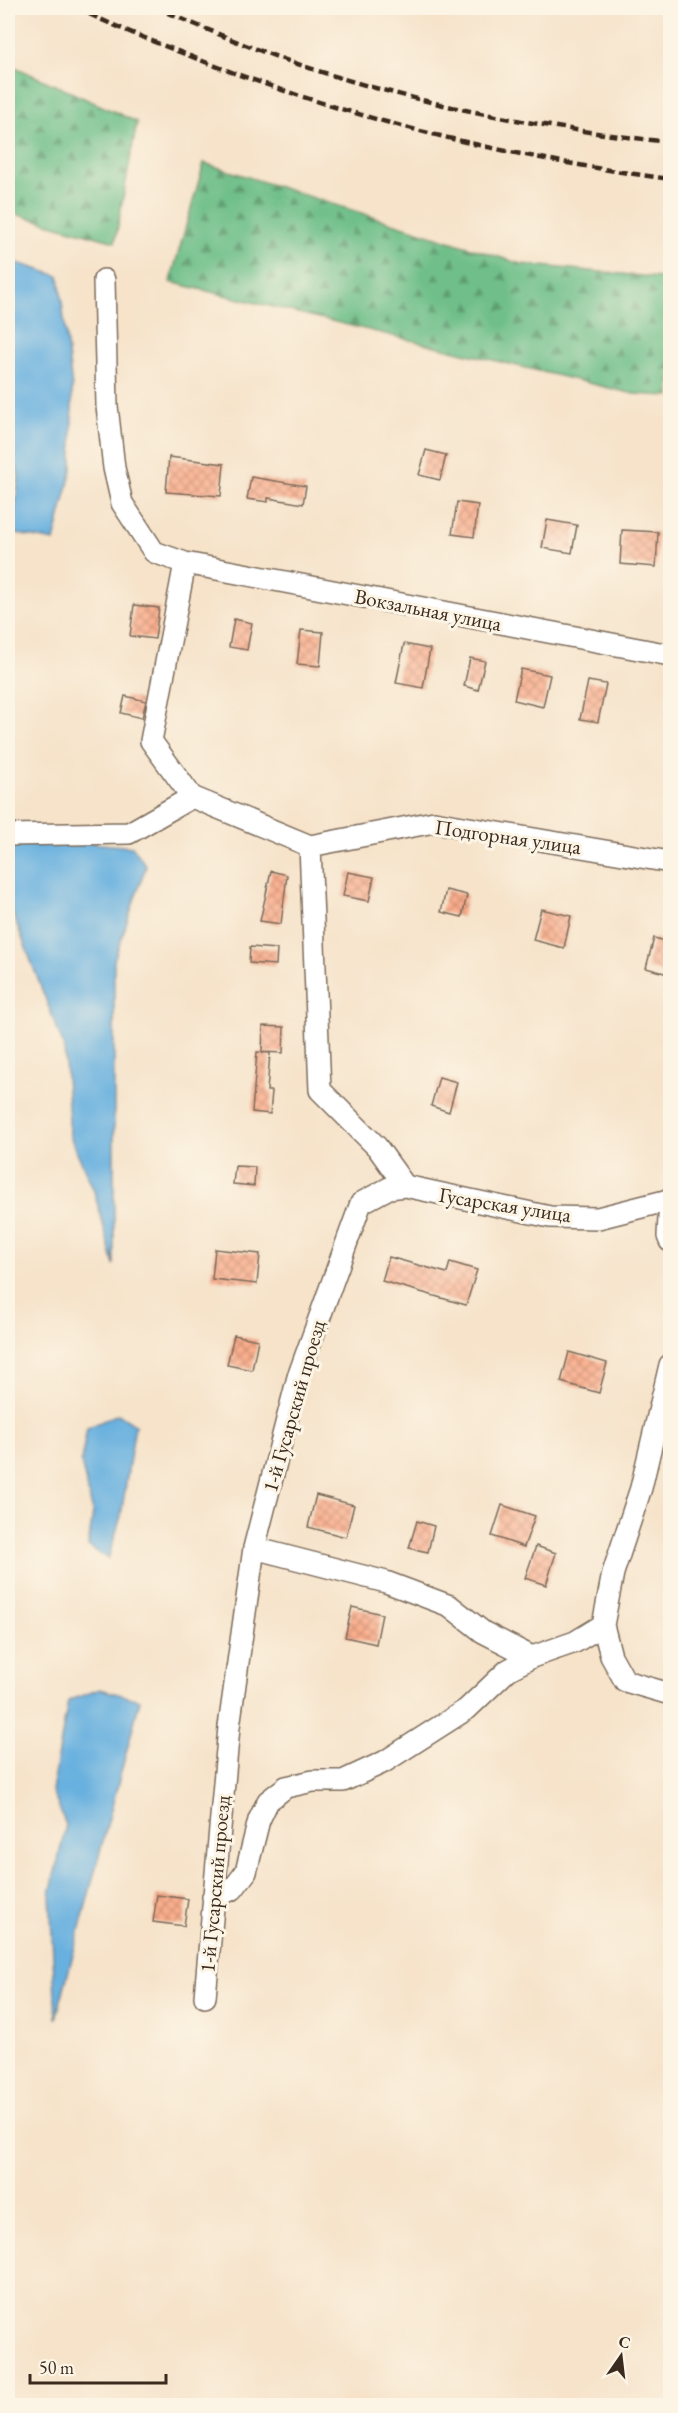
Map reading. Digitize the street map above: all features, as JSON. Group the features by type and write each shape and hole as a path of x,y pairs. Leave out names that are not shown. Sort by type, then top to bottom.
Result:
{"street":[{"name":"Вокзальная улица","path":"104,280 107,406 114,468 122,503 154,552 185,563 670,655"},
{"path":"185,563 151,741 192,797 310,846 320,1090 377,1147 405,1186"},
{"path":"8,836 129,833 192,797"},
{"name":"Подгорная улица","path":"310,846 434,822 670,862"},
{"name":"Гусарская улица","path":"405,1186 550,1217 598,1218 670,1199 668,1236 670,1241"},
{"name":"1-й Гусарский проезд","path":"205,1997 229,1727 254,1548 298,1377 361,1203 389,1188 405,1186"},
{"path":"670,1365 641,1488 613,1573 603,1625 611,1656 625,1681 670,1694"},
{"path":"254,1548 386,1582 450,1606 483,1632 532,1657"},
{"path":"213,1897 233,1889 246,1872 268,1801 286,1787 313,1781 343,1781 384,1762 467,1709 508,1670 532,1657 575,1642 603,1625"}],"green space":[{"path":"8,64 137,122 115,242 8,212"},
{"path":"204,163 521,264 670,279 670,396 634,394 170,282"}],"water":[{"path":"8,260 59,276 72,387 72,469 54,541 12,533 19,476 8,443"},
{"path":"38,838 133,847 146,866 114,960 114,1265 94,1191 70,1136 64,1047 8,901 8,845"},
{"path":"118,1414 135,1425 121,1516 108,1559 88,1546 93,1513 81,1462 87,1428"},
{"path":"100,1689 140,1700 56,2019 50,1894 66,1825 52,1791 68,1701"}],"building":[{"path":"426,450 446,455 440,480 419,475"},
{"path":"169,457 224,464 221,496 166,492"},
{"path":"251,477 306,486 303,504 268,498 268,502 247,499"},
{"path":"457,502 478,505 474,537 452,534"},
{"path":"547,520 577,525 572,553 542,548"},
{"path":"622,530 658,532 656,567 620,564"},
{"path":"134,605 159,608 155,639 130,636"},
{"path":"234,619 252,623 247,650 229,647"},
{"path":"301,630 323,632 320,666 297,664"},
{"path":"404,644 430,649 423,688 396,683"},
{"path":"470,658 485,661 478,690 464,686"},
{"path":"521,669 550,675 543,707 514,700"},
{"path":"588,681 606,684 598,722 580,719"},
{"path":"125,696 146,701 142,718 121,713"},
{"path":"271,871 287,875 281,924 260,921"},
{"path":"348,872 374,877 369,901 343,896"},
{"path":"446,890 467,895 462,917 441,912"},
{"path":"541,909 571,916 564,948 533,940"},
{"path":"654,938 670,942 668,974 646,968"},
{"path":"250,947 277,949 276,965 249,963"},
{"path":"263,1026 284,1027 283,1053 262,1052"},
{"path":"257,1052 270,1053 267,1091 272,1091 270,1114 252,1112"},
{"path":"439,1077 457,1082 449,1112 431,1106"},
{"path":"235,1166 255,1167 254,1186 233,1184"},
{"path":"215,1249 260,1254 257,1284 212,1279"},
{"path":"389,1257 447,1273 450,1262 477,1270 466,1305 382,1281"},
{"path":"234,1335 258,1340 252,1370 227,1365"},
{"path":"569,1352 607,1363 599,1393 561,1382"},
{"path":"316,1495 354,1505 346,1537 308,1527"},
{"path":"502,1505 535,1516 524,1547 492,1536"},
{"path":"417,1521 434,1526 428,1552 409,1548"},
{"path":"536,1546 556,1553 546,1585 525,1578"},
{"path":"352,1607 382,1614 376,1644 345,1637"},
{"path":"157,1895 188,1899 184,1926 153,1922"}],"railway":[{"path":"77,8 133,33 248,78 366,116 486,147 670,179"},
{"path":"155,8 299,64 403,95 509,119 670,142"}]}
